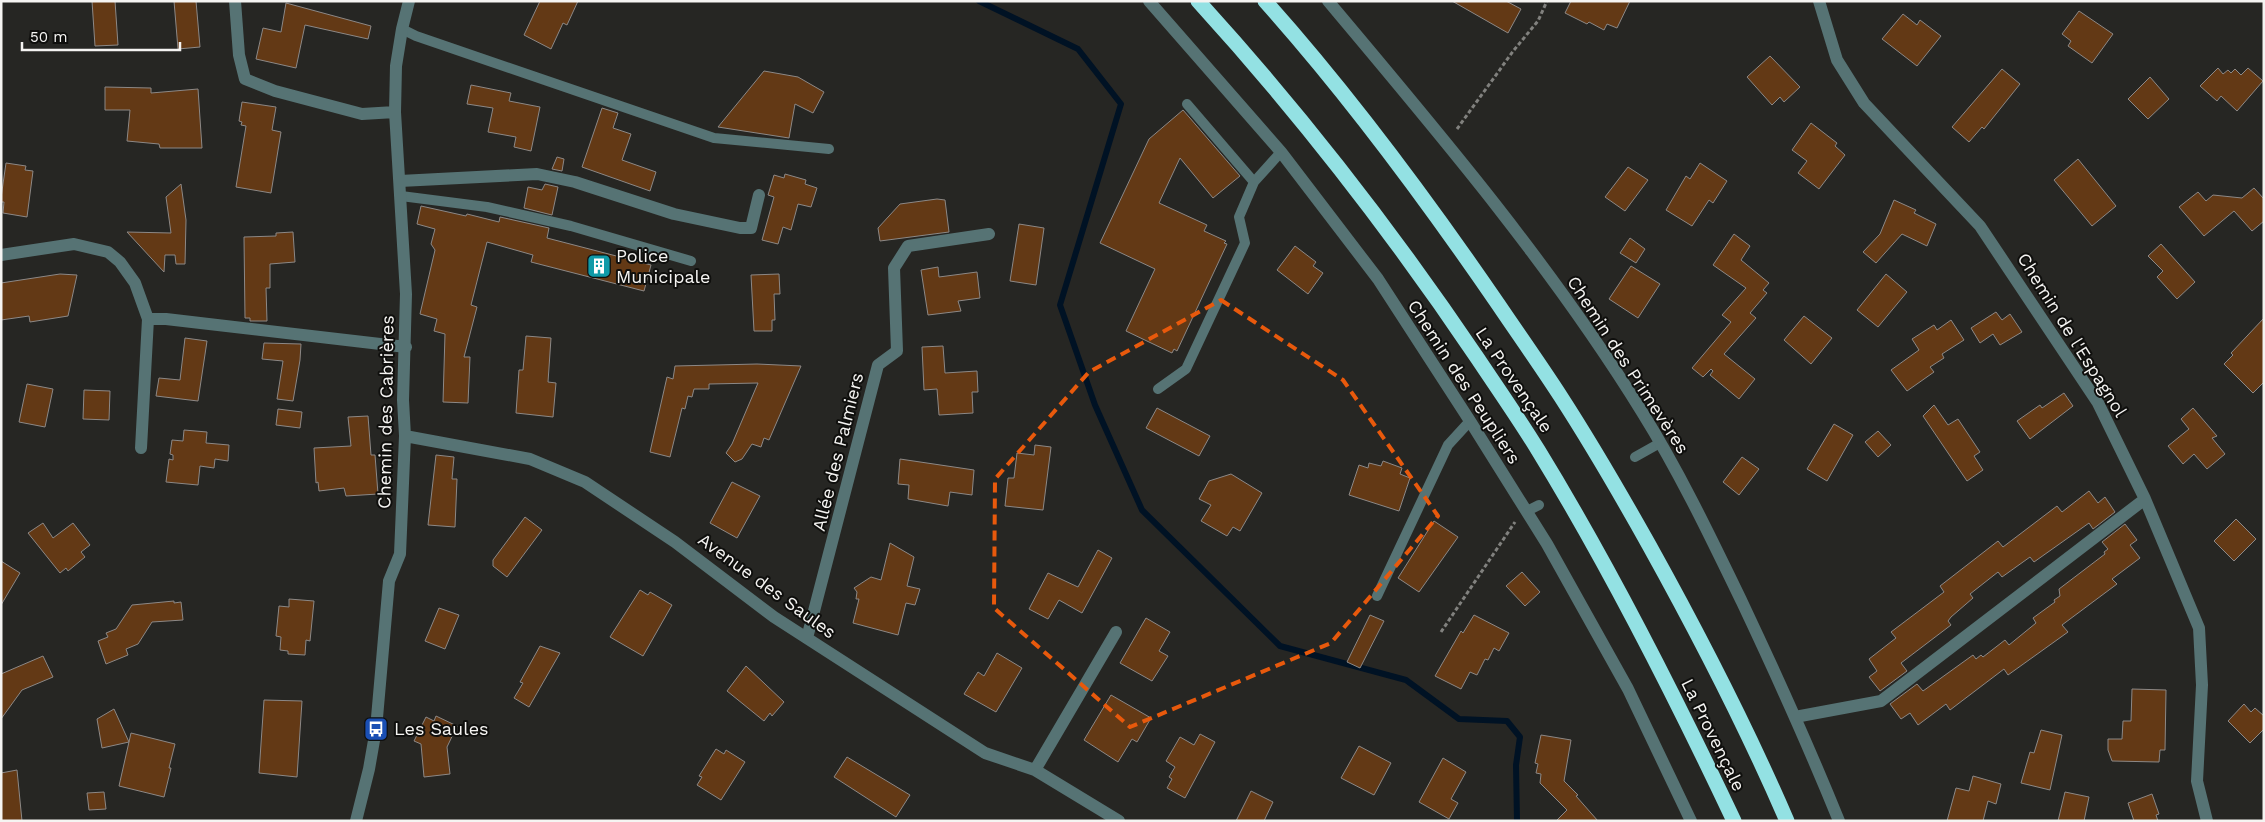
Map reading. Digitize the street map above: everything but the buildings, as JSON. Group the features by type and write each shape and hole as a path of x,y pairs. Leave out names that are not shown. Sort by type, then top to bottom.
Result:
{"highway":[{"name":"La Provençale","path":"1198,1 1260,68 1366,200 1450,318 1537,448 1640,630 1734,821"},
{"name":"La Provençale","path":"1265,1 1296,36 1397,162 1468,261 1562,399 1627,506 1700,636 1765,770 1787,821"}],"street":[{"path":"235,1 239,55 245,79 275,91 362,114 395,112"},
{"name":"Chemin des Cabrières","path":"356,821 369,769 376,729 389,581 400,554 405,436 403,400 406,347 401,196 395,112 396,66 402,28 409,1"},
{"name":"Chemin des Peupliers","path":"1149,1 1281,152 1378,280 1526,511 1628,689 1691,821"},
{"name":"Chemin des Primevères","path":"1328,1 1446,143 1543,265 1642,412 1711,537 1795,717 1839,821"},
{"name":"Chemin de l'Espagnol","path":"1819,1 1837,60 1864,103 1980,226 2098,403 2145,499 2199,628 2202,685 2197,781 2207,821"},
{"path":"400,181 537,174 575,182 674,214 740,228 751,228 759,195"},
{"name":"Allée des Palmiers","path":"807,638 878,365 897,351 894,268 908,246 989,234"},
{"path":"1,256 74,244 108,252 120,262 135,283 148,319 141,448"},
{"path":"148,319 166,319 406,347"},
{"name":"Avenue des Saules","path":"405,436 530,459 585,482 675,542 774,617 986,753 1035,770 1120,821"},
{"path":"1795,717 1881,700 2145,499"},
{"path":"1035,770 1116,632"}],"lane":[{"path":"402,28 416,36 714,138 829,149"},
{"path":"1187,104 1254,182"},
{"path":"1158,390 1186,369 1245,243 1239,217 1254,182 1281,152"},
{"path":"401,196 487,207 570,226 691,261"},
{"path":"1377,596 1448,445 1470,421"},
{"path":"1634,456 1660,443"},
{"path":"1526,511 1539,505"}],"path":[{"path":"1446,143 1514,50 1538,21 1547,1"},
{"path":"1441,632 1513,524 1526,511"}],"highlighted area":[{"path":"1221,300 1343,380 1438,516 1331,643 1130,727 994,608 995,479 1089,372"}],"waterway":[{"path":"979,1 1078,49 1121,104 1060,305 1095,405 1142,510 1280,646 1406,680 1459,719 1507,721 1520,737 1516,765 1517,821"}],"place":[{"name":"Police Municipale","path":"599,266"},
{"name":"Les Saules","path":"376,729"}]}
